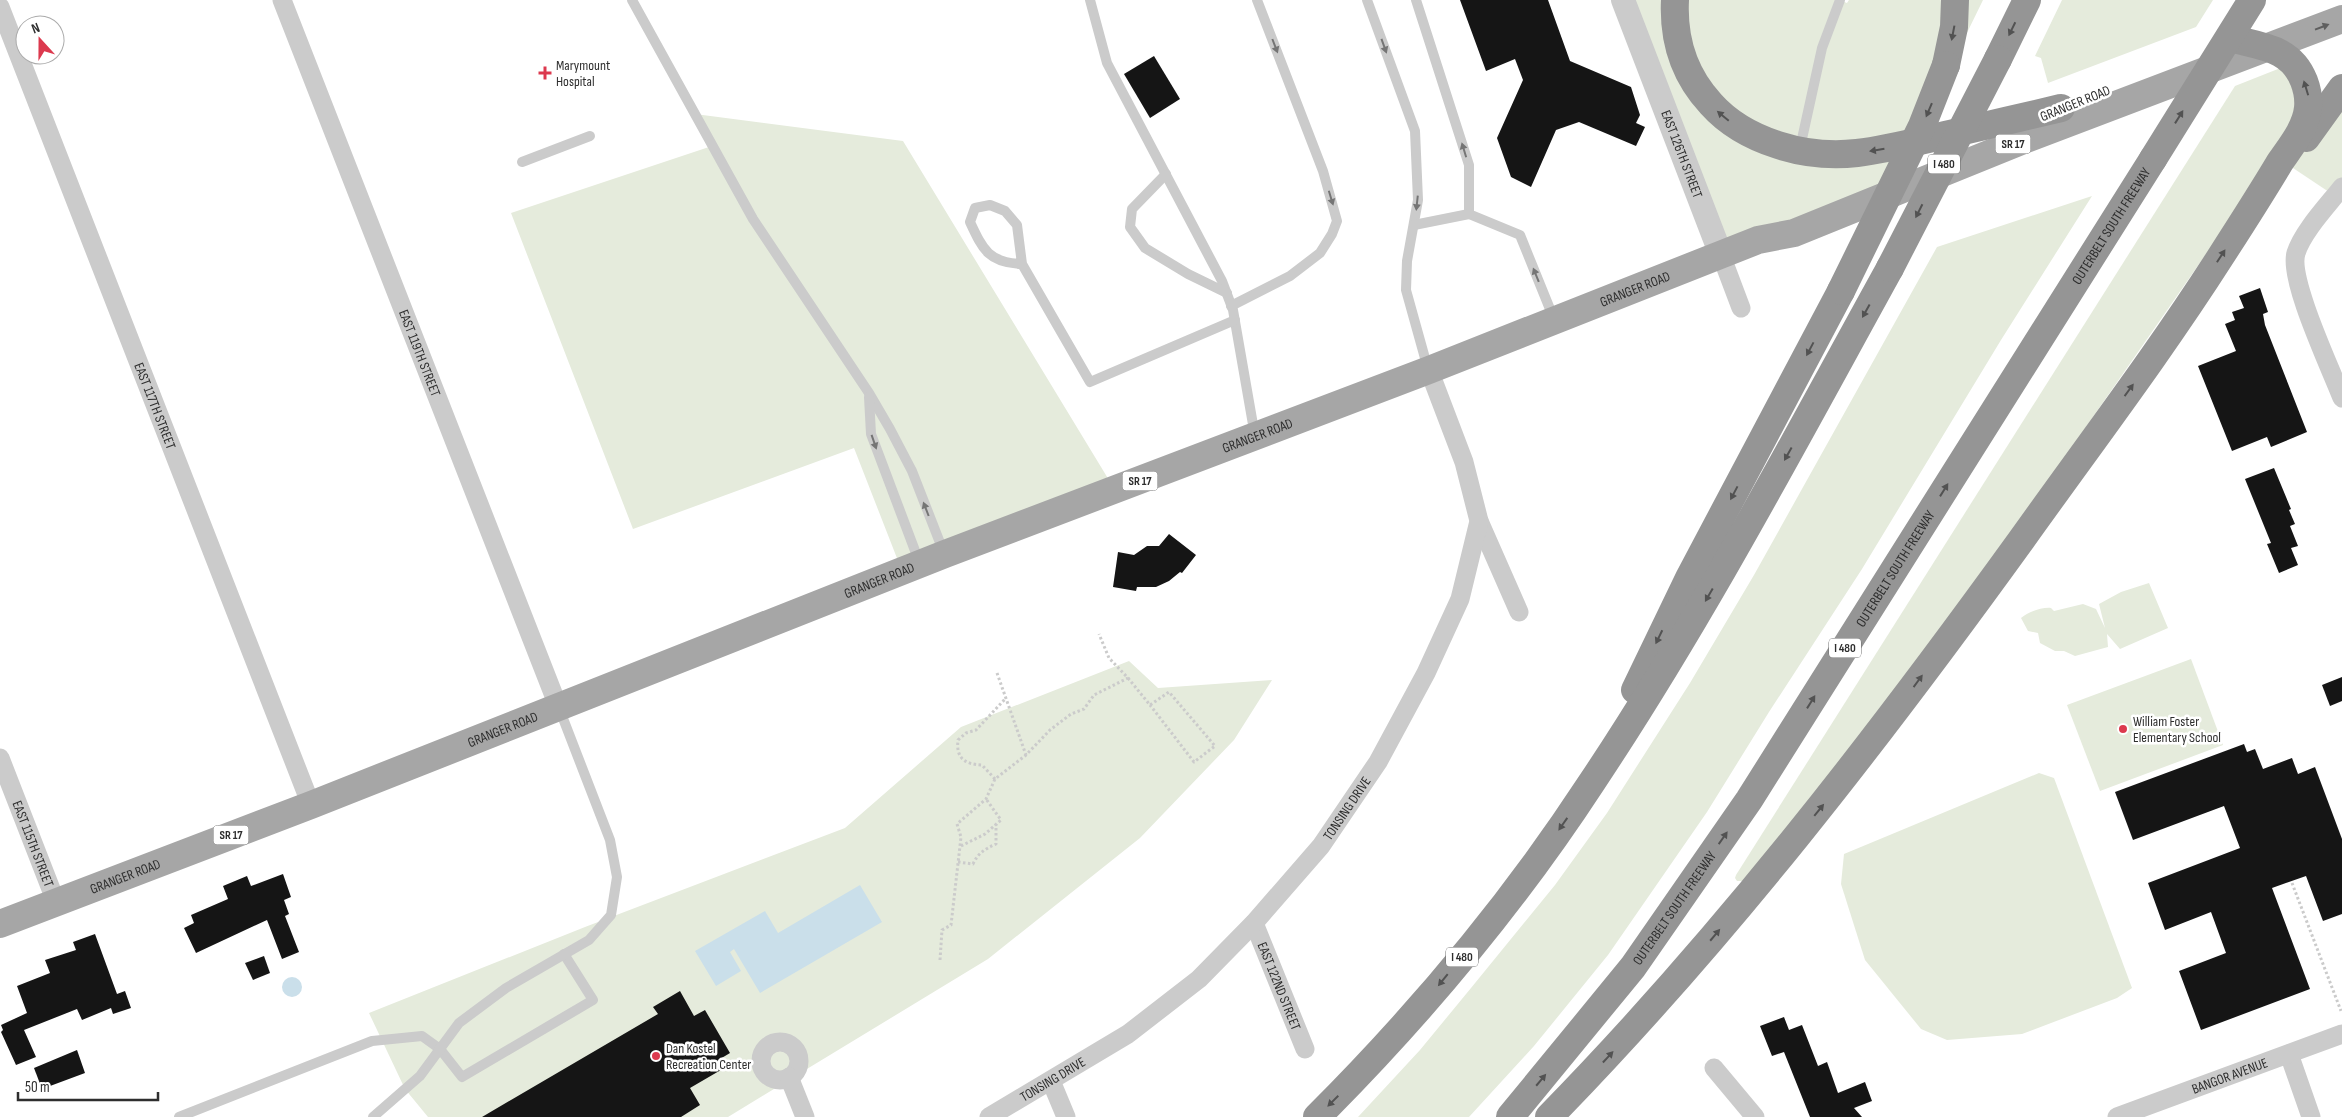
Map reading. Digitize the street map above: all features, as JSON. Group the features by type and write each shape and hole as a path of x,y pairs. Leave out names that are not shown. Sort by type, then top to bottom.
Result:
{"highway":[{"path":"1674,0 1674,20 1678,46 1700,92 1716,110 1734,125 1756,137 1800,149 1833,154 1864,152 2061,108"},
{"path":"1591,784 1689,578 1841,291 1922,126 1946,65 1954,27 1955,0"},
{"name":"I 480","path":"1317,1117 1354,1080 1429,998 1503,906 1591,784 1672,659 1739,544 1890,268 1998,59 2026,0"},
{"name":"OUTERBELT SOUTH FREEWAY","path":"1510,1117 1633,967 1749,800 2252,0"},
{"path":"2237,40 2282,52 2299,70 2309,96 2305,122 2243,223"},
{"path":"1549,1117 1604,1061 1681,975 1818,812 1872,742 1958,627 2166,337 2243,223 2342,88"}],"main road":[{"name":"GRANGER ROAD","path":"1758,240 1789,219 2061,108 2341,0"},
{"name":"GRANGER ROAD","path":"0,924 311,805 945,554 1429,370 1758,240 1794,233 2026,139 2342,19"}],"street":[{"name":"EAST 119TH STREET","path":"282,0 558,706"},
{"name":"EAST 126TH STREET","path":"1623,0 1741,308"},
{"name":"EAST 117TH STREET","path":"0,7 311,805"},
{"path":"2342,187 2301,243 2296,255 2295,272 2301,293 2342,398"},
{"name":"TONSING DRIVE","path":"989,1117 1146,1022 1198,979 1254,923 1321,846 1378,762 1426,673 1460,599 1480,521 1464,462 1429,370"},
{"path":"1480,521 1519,612"},
{"name":"EAST 115TH STREET","path":"0,758 56,902"},
{"name":"EAST 122ND STREET","path":"1254,923 1304,1049"},
{"name":"BANGOR AVENUE","path":"2116,1117 2342,1034"},
{"path":"2289,1054 2311,1117"},
{"path":"1714,1068 1755,1117"},
{"path":"789,1077 805,1117"},
{"path":"1051,1081 1066,1117"}],"lane":[{"path":"632,0 753,219 869,394 912,471 945,554"},
{"path":"1090,0 1107,63 1227,293 1235,320 1255,437"},
{"path":"1231,306 1290,276 1320,253 1332,234 1337,220 1323,172 1257,0"},
{"path":"1367,0 1415,131 1418,200 1407,261 1406,290 1429,370"},
{"path":"1416,0 1469,166 1469,214"},
{"path":"1800,149 1822,48 1840,0"},
{"path":"522,162 590,136"},
{"path":"1166,174 1132,209 1130,227 1145,248 1188,274 1227,293"},
{"path":"1022,264 1003,263 988,254 970,222 975,208 990,205 1005,212 1017,226 1022,264 1090,382 1235,320"},
{"path":"1414,225 1469,214 1520,235 1554,320"},
{"path":"869,394 871,434 920,564"},
{"path":"373,1117 420,1076 459,1023 506,988 589,940 611,915 617,877 610,840 558,706"},
{"path":"179,1117 372,1041 422,1036 440,1049 462,1077 593,1000 564,954"}],"path":[{"path":"1099,634 1109,658 1128,678 1194,762 1215,746 1169,692 1150,705"},
{"path":"997,673 1026,755"},
{"path":"940,960 942,930 951,925 961,837 957,824 986,799 995,779 1026,755 1050,730 1071,714 1084,709 1094,695 1128,678"},
{"path":"995,779 982,765 966,763 960,757 957,750 958,740 966,732 976,730 1006,698"},
{"path":"960,847 985,834 1001,820 986,799"},
{"path":"958,862 973,864 976,857 983,850 996,844 996,824"},
{"path":"2292,883 2341,1011"}],"green space":[{"path":"1623,0 1839,0 1847,3 1849,0 1983,0 1886,199 1721,255"},
{"path":"2062,0 2213,0 2196,27 2048,83 2041,58 2035,56"},
{"path":"2283,67 2289,74 2298,112 2281,146 2004,545 1904,681 1750,876 1742,881 1737,881 1736,875 2235,86"},
{"path":"2342,88 2342,187 2335,196 2287,164"},
{"path":"695,114 903,141 1115,490 902,571 854,448 633,529 511,213 712,146"},
{"path":"2092,196 2001,340 1862,569 1769,712 1707,812 1608,955 1534,1046 1469,1117 1358,1117 1420,1050 1471,988 1555,885 1607,813 1690,683 1754,575 1937,247"},
{"path":"2149,583 2168,628 2120,649 2107,634 2108,647 2075,656 2064,651 2055,651 2040,643 2038,633 2028,631 2021,618 2039,609 2051,608 2054,611 2083,604 2096,609 2105,628 2099,604 2121,592"},
{"path":"2191,659 2223,745 2100,791 2067,705"},
{"path":"1129,661 1158,688 1272,680 1234,740 1140,838 988,959 728,1117 428,1117 405,1089 369,1013 585,927 845,828 961,727"},
{"path":"2039,773 2054,778 2132,988 2117,998 2022,1034 1947,1040 1921,1029 1865,960 1841,884 1844,854"}],"water":[{"path":"860,885 882,922 760,993 734,949 730,952 741,971 716,986 695,951 765,911 778,933"},
{"path":"288,977 296,977 302,983 302,991 296,997 288,997 282,991 282,983"}],"building":[{"path":"1460,0 1548,0 1570,61 1631,87 1640,115 1636,123 1645,127 1636,146 1579,122 1556,130 1531,187 1511,177 1497,138 1523,80 1515,59 1486,71"},
{"path":"1154,56 1180,99 1150,118 1124,74"},
{"path":"2260,288 2268,312 2263,314 2265,325 2307,432 2271,447 2267,437 2232,451 2198,366 2236,351 2225,324 2235,320 2232,312 2244,308 2239,296"},
{"path":"2274,468 2291,509 2289,510 2295,524 2290,526 2298,546 2291,548 2298,565 2279,573 2267,544 2271,543 2245,479"},
{"path":"1169,534 1196,555 1182,573 1180,572 1169,581 1156,587 1137,587 1136,591 1113,587 1118,552 1134,555 1147,546 1159,546"},
{"path":"2342,677 2342,701 2330,706 2322,685"},
{"path":"2244,744 2247,752 2255,749 2263,769 2292,758 2298,774 2315,767 2342,839 2342,914 2323,921 2306,876 2272,888 2310,989 2201,1030 2179,971 2226,953 2211,912 2165,930 2148,883 2240,848 2224,806 2133,840 2115,792"},
{"path":"283,874 291,897 284,900 289,914 285,916 299,952 282,959 267,920 196,953 184,928 194,923 191,915 228,899 223,886 247,876 251,886"},
{"path":"95,934 117,994 125,991 131,1008 113,1014 111,1008 82,1020 77,1009 24,1030 36,1057 16,1065 1,1032 3,1030 1,1025 27,1013 17,986 50,973 45,960 76,950 73,942"},
{"path":"264,956 270,973 253,980 245,963"},
{"name":"Dan Kostel Recreation Center","path":"680,991 694,1016 705,1010 730,1053 720,1059 726,1067 690,1088 700,1105 681,1117 482,1117 658,1014 653,1007"},
{"path":"1784,1017 1789,1030 1802,1025 1818,1066 1827,1062 1838,1093 1865,1082 1872,1101 1854,1108 1862,1117 1810,1117 1784,1052 1772,1056 1760,1026"},
{"path":"77,1050 85,1073 42,1089 34,1068"}],"place":[{"name":"Marymount Hospital","path":"545,73"},
{"name":"William Foster Elementary School","path":"2123,729"},
{"name":"Dan Kostel Recreation Center","path":"656,1056"}]}
